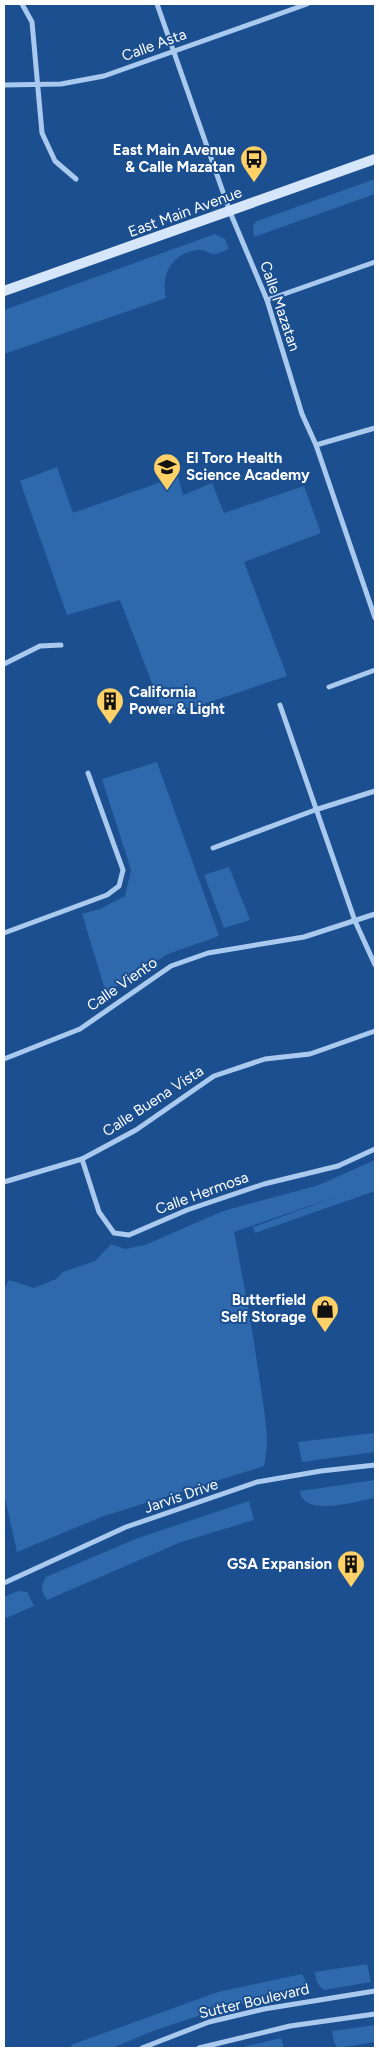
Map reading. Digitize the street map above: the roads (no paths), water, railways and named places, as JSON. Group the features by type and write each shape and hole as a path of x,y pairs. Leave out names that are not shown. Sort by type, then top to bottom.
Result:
{"main road":[{"name":"East Main Avenue","path":"4,291 375,159"}],"street":[{"path":"22,4 32,22 36,84 42,133 55,162 76,179"},
{"name":"Calle Mazatan","path":"157,4 230,212 267,300 302,414 316,445 375,618"},
{"name":"Calle Asta","path":"4,86 76,82 104,76 307,4"},
{"path":"267,300 375,262"},
{"path":"316,445 375,428"},
{"path":"4,664 40,646 61,645"},
{"path":"329,687 375,670"},
{"path":"280,705 355,921 375,965"},
{"path":"4,933 107,895 119,886 122,870 88,774"},
{"path":"213,848 315,810 375,791"},
{"name":"Calle Viento","path":"4,1059 80,1029 171,966 208,953 304,937 375,914"},
{"name":"Calle Buena Vista","path":"4,1182 82,1159 136,1130 214,1076 265,1059 310,1054 375,1031"},
{"name":"Calle Hermosa","path":"82,1159 99,1212 114,1233 129,1235 187,1210 264,1184 338,1166 375,1149"},
{"name":"Jarvis Drive","path":"4,1583 126,1527 257,1482 321,1471 375,1466"},
{"name":"Sutter Boulevard","path":"142,2048 209,2022 289,2004 375,1991"},
{"name":"Sutter Boulevard","path":"199,2048 261,2032 375,2014"}],"place":[{"name":"East Main Avenue & Calle Mazatan","path":"254,183"},
{"name":"El Toro Health Science Academy","path":"167,491"},
{"name":"California Power & Light","path":"110,725"},
{"name":"Butterfield Self Storage","path":"325,1333"},
{"name":"GSA Expansion","path":"351,1588"}]}
